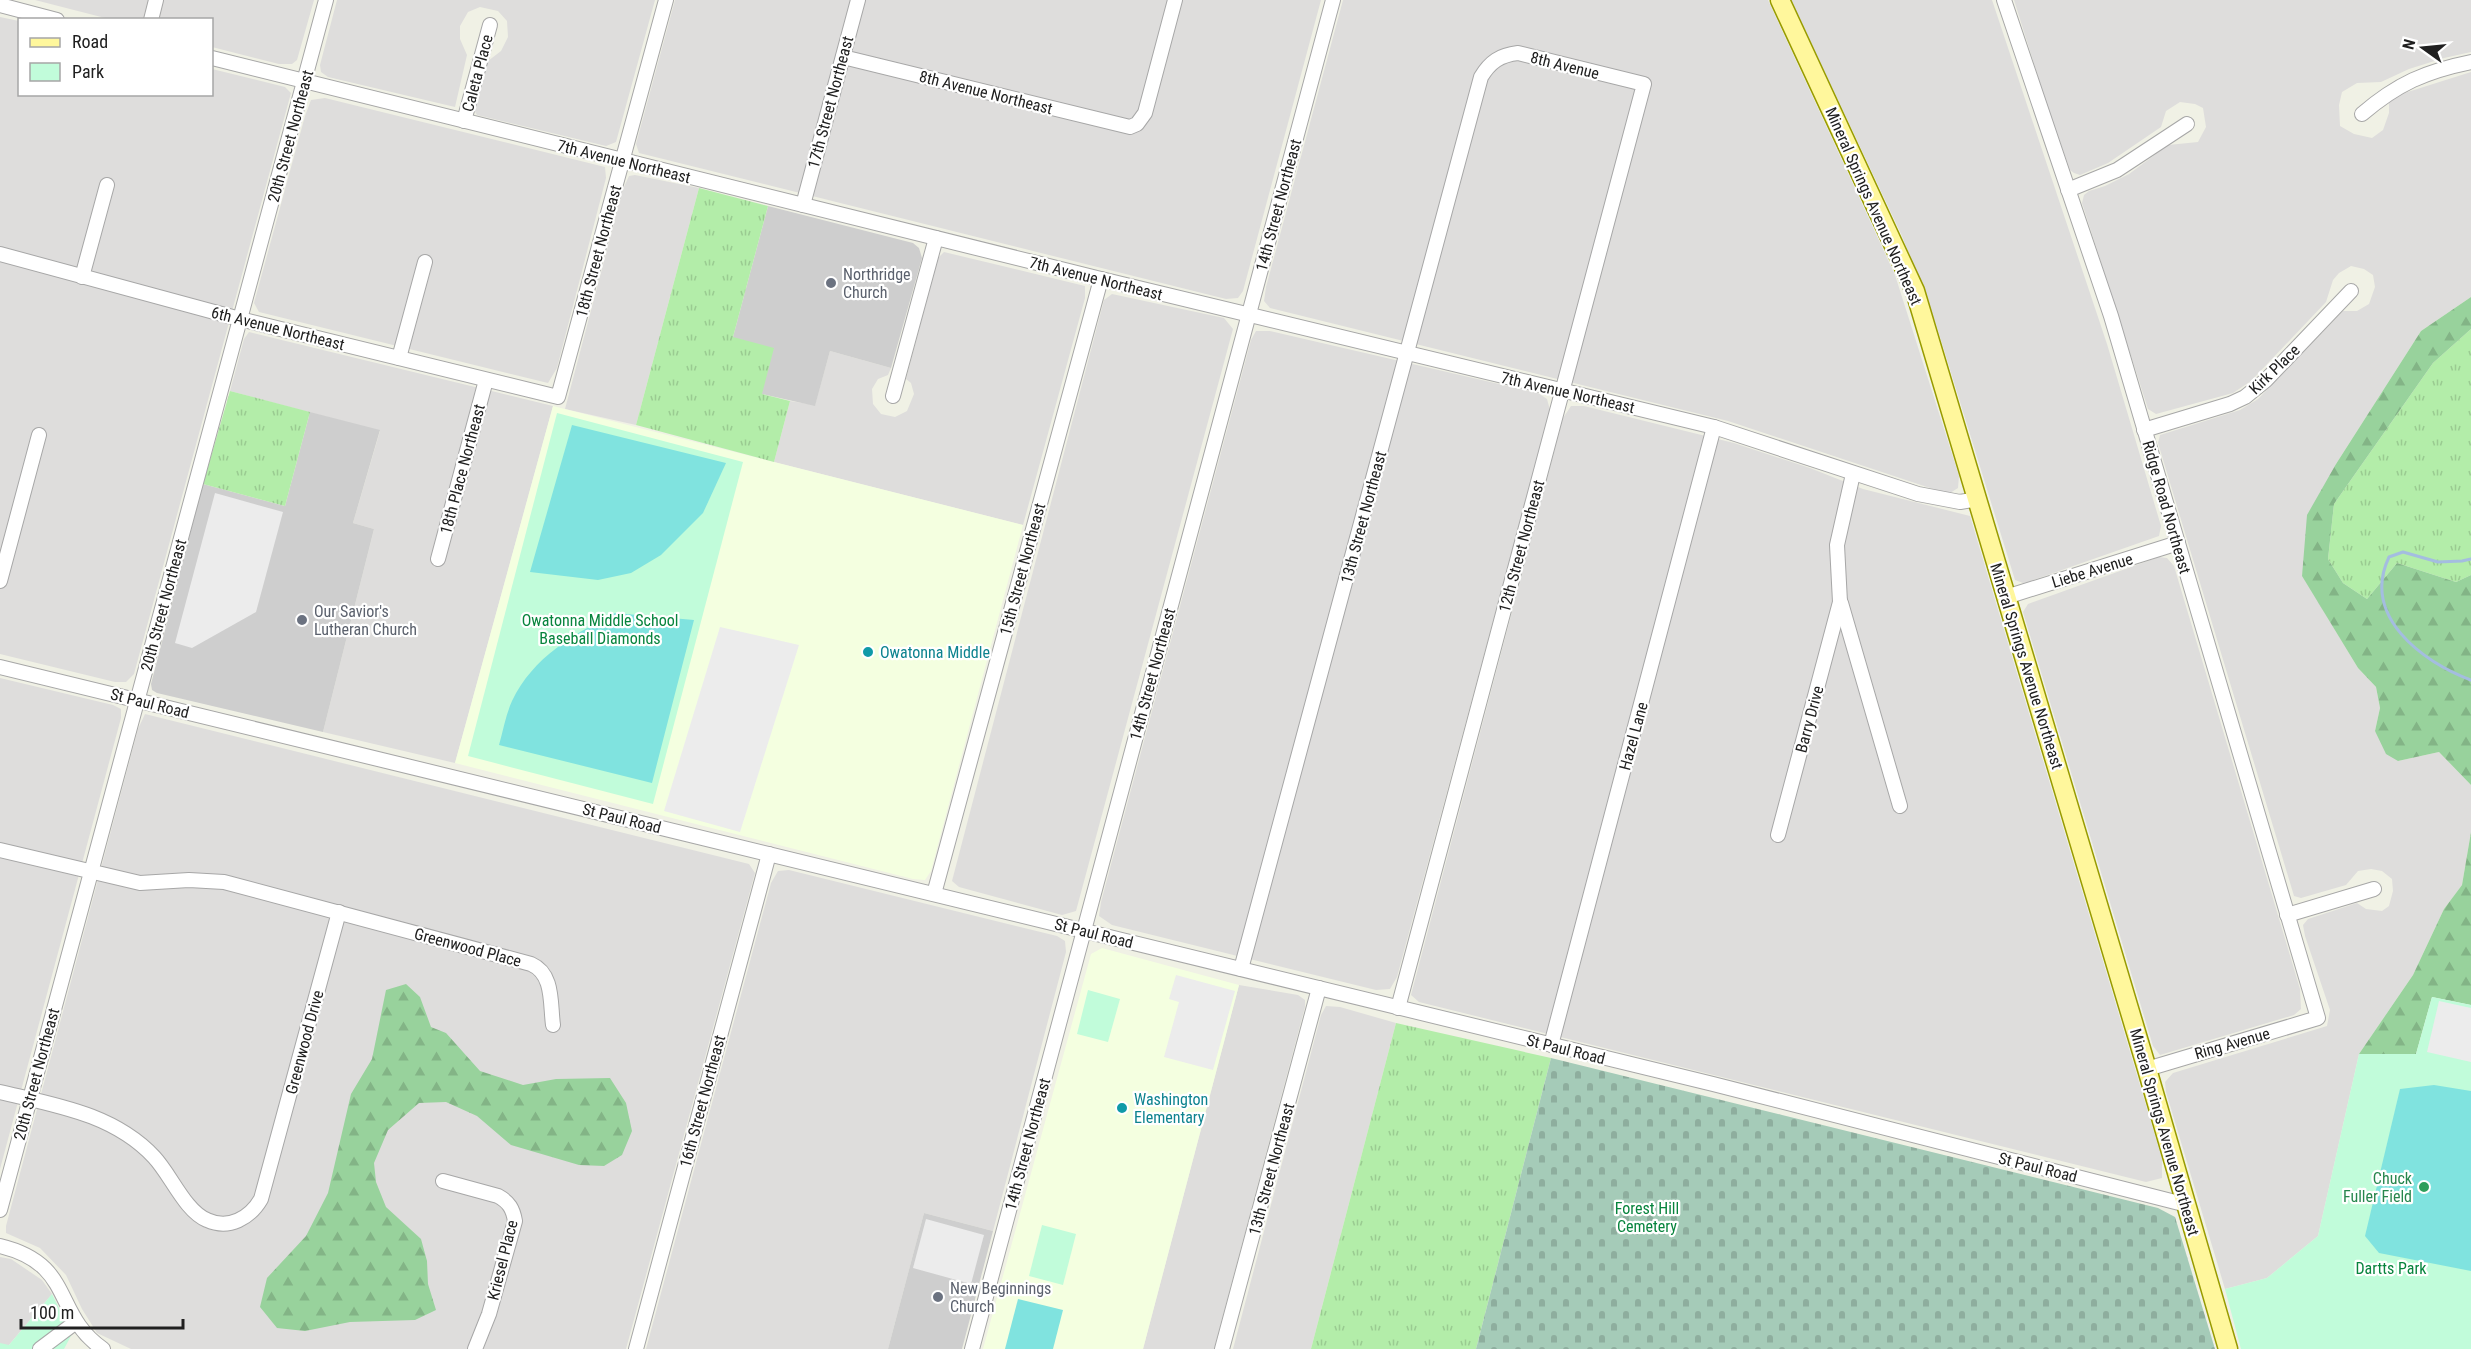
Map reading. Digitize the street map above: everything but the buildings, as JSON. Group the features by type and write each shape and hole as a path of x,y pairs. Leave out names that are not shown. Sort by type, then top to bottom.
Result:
{"main road":[{"name":"Mineral Springs Avenue Northeast","path":"1780,0 1915,291 2147,1068 2228,1349"}],"street":[{"path":"152,18 156,0"},
{"name":"20th Street Northeast","path":"0,1210 327,0"},
{"name":"18th Street Northeast","path":"558,397 666,0"},
{"name":"17th Street Northeast","path":"803,205 858,0"},
{"name":"8th Avenue Northeast","path":"843,57 1130,127 1137,124 1145,112 1175,0"},
{"name":"14th Street Northeast","path":"972,1349 1333,0"},
{"name":"Ridge Road Northeast","path":"2004,0 2111,316 2318,1018"},
{"path":"0,5 49,18"},
{"name":"Caleta Place","path":"464,121 490,25"},
{"name":"8th Avenue","path":"1489,66 1501,57 1518,53 1644,84"},
{"name":"7th Avenue Northeast","path":"213,58 1101,279 1714,427 1853,474 1939,498 1960,502 1978,499"},
{"path":"2362,114 2403,83 2471,62"},
{"name":"13th Street Northeast","path":"1241,969 1481,77 1489,66"},
{"name":"12th Street Northeast","path":"1398,1008 1644,84"},
{"path":"2068,190 2117,170 2187,124"},
{"path":"82,277 107,185"},
{"path":"893,396 936,238"},
{"name":"6th Avenue Northeast","path":"0,254 240,319 558,397"},
{"path":"399,358 426,262"},
{"name":"15th Street Northeast","path":"934,894 1101,279"},
{"name":"Kirk Place","path":"2144,430 2245,397 2266,380 2351,291"},
{"name":"18th Place Northeast","path":"438,559 486,380"},
{"name":"Hazel Lane","path":"1551,1045 1714,427"},
{"path":"0,581 39,435"},
{"name":"Barry Drive","path":"1853,474 1837,545 1840,602 1900,806"},
{"name":"Liebe Avenue","path":"2006,597 2178,543"},
{"name":"Barry Drive","path":"1779,835 1840,602"},
{"name":"St Paul Road","path":"0,667 1551,1045 2187,1205"},
{"path":"0,850 140,884 189,880 224,882 339,912"},
{"name":"16th Street Northeast","path":"636,1349 769,854"},
{"path":"2287,915 2374,889"},
{"name":"Greenwood Place","path":"339,912 539,967 548,981 553,1025"},
{"name":"Greenwood Drive","path":"0,1092 79,1112 114,1126 141,1144 155,1158 199,1216 219,1224 241,1220 249,1215 261,1199 339,912"},
{"name":"13th Street Northeast","path":"1222,1349 1319,988"},
{"name":"Ring Avenue","path":"2147,1068 2318,1018"},
{"name":"Kriesel Place","path":"443,1181 498,1196 506,1200 514,1213 515,1221 499,1280 475,1349"},
{"path":"0,1246 26,1254 50,1273 59,1286 76,1322 94,1343 103,1349"},
{"path":"40,1349 76,1322"}],"shaded area":[{"path":"35,0 314,0 297,60 292,64 279,64 213,47 213,18 105,18"},
{"path":"337,0 655,0 616,142 606,146 477,115 474,110 488,61 501,51 508,37 507,21 498,11 480,7 468,12 460,26 460,39 467,55 455,107 328,77 321,72 320,65"},
{"path":"675,0 1321,0 1243,291 1238,298 1226,299 639,153 636,144"},
{"path":"1343,0 1768,0 1895,275 1959,476 1958,488 1950,493 1939,491 1728,421 1270,308 1264,301 1266,287"},
{"path":"1791,0 1992,0 2107,344 2161,526 2159,536 2028,582 2015,580 1936,324 1902,236"},
{"path":"2014,0 2471,0 2471,52 2409,69 2381,82 2357,83 2342,92 2339,105 2340,126 2354,134 2372,138 2383,130 2389,113 2389,103 2395,96 2471,72 2471,297 2421,331 2336,464 2302,575 2358,668 2376,687 2380,708 2375,731 2398,761 2439,752 2471,785 2471,832 2462,885 2444,909 2413,975 2359,1054 2318,1236 2267,1278 2225,1289 2166,1092 2165,1082 2173,1073 2327,1026 2330,1010 2303,925 2308,919 2357,903 2366,909 2382,911 2389,906 2393,891 2392,879 2382,871 2371,869 2358,871 2346,885 2301,898 2294,896 2158,443 2160,435 2240,410 2258,399 2343,311 2357,311 2369,304 2375,287 2373,275 2364,269 2351,266 2339,273 2333,280 2326,302 2251,381 2233,393 2156,414 2148,409 2082,203 2084,195 2089,191 2129,174 2168,145 2198,142 2206,127 2203,108 2195,104 2180,102 2166,111 2161,127 2108,163 2080,175 2074,173 2070,170 2046,102"},
{"path":"0,17 18,21 18,96 213,96 213,69 285,87 291,93 134,674 126,682 115,682 0,654"},
{"path":"325,98 605,167 606,178 557,368 548,383 259,312 254,303 305,116 311,100"},
{"path":"635,175 699,188 636,425 565,409 623,189 629,176"},
{"path":"768,206 913,243 919,248 922,258 891,368 830,351 815,406 762,394 733,337"},
{"path":"944,252 1085,286 1085,298 1023,525 774,462 790,401 815,405 830,351 891,368 888,375 878,379 872,389 873,404 881,414 895,417 907,411 914,394 911,383 906,379 938,258"},
{"path":"1112,294 1224,318 1233,329 1076,911 1062,915 959,887 952,881 1104,300"},
{"path":"1256,331 1270,331 1538,393 1547,399 1550,410 1397,977 1390,989 1376,990 1112,925 1099,916 1251,340"},
{"path":"249,332 553,406 455,763 323,732 374,529 353,523 380,431 230,391 244,339"},
{"path":"553,406 1023,525 931,871 925,880 913,879 455,763"},
{"path":"1571,406 1584,406 1734,443 1810,468 1863,489 1970,516 2162,1159 2162,1178 2146,1182 1419,1002 1411,995 1563,418"},
{"path":"310,412 380,430 353,523 374,529 323,732 157,693 152,690 151,684 203,484 285,506"},
{"path":"215,493 283,512 256,612 192,648 175,643"},
{"path":"2159,557 2167,558 2174,566 2300,989 2301,1009 2294,1015 2160,1055 2153,1046 2023,612 2028,604"},
{"path":"720,627 799,645 740,832 664,811"},
{"path":"0,678 113,705 121,709 121,718 0,1169"},
{"path":"145,714 749,864 755,873 626,1349 131,1349 97,1333 82,1309 66,1275 40,1248 6,1233 138,729"},
{"path":"789,870 1057,936 1065,941 1066,952 993,1231 924,1213 888,1349 646,1349 771,883 778,871"},
{"path":"1102,948 1239,985 1143,1349 983,1349 1091,954"},
{"path":"1176,975 1235,991 1213,1070 1164,1057 1179,1002 1169,999"},
{"path":"1239,985 1298,995 1305,1000 1305,1007 1214,1349 1143,1349"},
{"path":"2439,1001 2471,1008 2471,1062 2427,1052"},
{"path":"1326,1006 1340,1007 1396,1023 1311,1349 1233,1349 1321,1015"},
{"path":"924,1213 993,1231 962,1349 888,1349"},
{"path":"926,1219 984,1235 971,1284 913,1268"},
{"path":"0,1257 11,1259 42,1280 52,1294 8,1346 0,1344"}],"green space":[{"path":"699,188 768,206 733,337 774,348 762,394 790,401 774,462 636,425"},
{"path":"2471,297 2471,329 2433,363 2334,504 2328,559 2343,583 2367,599 2397,563 2456,582 2471,575 2471,785 2439,752 2398,761 2386,754 2375,731 2380,708 2376,687 2358,668 2302,576 2307,515 2336,464 2421,331"},
{"path":"2471,329 2471,575 2456,582 2397,563 2367,599 2343,583 2328,559 2334,504 2433,363"},
{"path":"230,391 310,412 285,506 203,484"},
{"name":"Owatonna Middle School Baseball Diamonds","path":"557,413 743,462 653,804 468,756"},
{"path":"572,425 726,463 703,513 661,555 631,573 598,580 530,572"},
{"path":"615,613 694,620 652,783 499,745 512,701 531,672 543,659 570,638"},
{"path":"2471,832 2471,1005 2432,997 2416,1054 2359,1054 2413,975 2444,909 2462,885"},
{"path":"406,984 420,997 431,1027 446,1033 480,1071 523,1085 556,1079 610,1078 626,1103 632,1131 622,1155 604,1166 579,1165 511,1145 477,1116 446,1102 419,1103 388,1130 374,1163 376,1182 386,1207 421,1239 427,1261 428,1284 436,1310 415,1320 350,1322 305,1331 277,1328 260,1307 267,1278 306,1236 328,1193 351,1094 372,1059 386,990"},
{"path":"1088,990 1120,999 1108,1042 1077,1034"},
{"name":"Dartts Park","path":"2432,997 2471,1005 2471,1349 2241,1349 2225,1289 2267,1278 2318,1236 2359,1054 2416,1054"},
{"path":"1396,1023 1551,1058 1476,1349 1311,1349"},
{"name":"Forest Hill Cemetery","path":"1551,1058 2158,1208 2175,1217 2215,1349 1476,1349"},
{"name":"Chuck Fuller Field","path":"2434,1085 2471,1091 2471,1271 2379,1253 2365,1236 2400,1089"},
{"path":"1042,1225 1076,1234 1063,1285 1029,1276"},
{"path":"52,1294 72,1334 64,1349 0,1349 0,1343 9,1345"},
{"path":"1018,1299 1063,1310 1053,1349 1005,1349"}],"waterway":[{"path":"2471,559 2438,562 2403,552 2389,557 2382,578 2383,599 2390,617 2401,634 2416,649 2434,661 2471,680"}],"place":[{"name":"Northridge Church","path":"831,283"},
{"name":"Our Savior's Lutheran Church","path":"302,620"},
{"name":"Owatonna Middle","path":"868,652"},
{"name":"Washington Elementary","path":"1122,1108"},
{"name":"Chuck Fuller Field","path":"2424,1187"},
{"name":"New Beginnings Church","path":"938,1297"}]}
